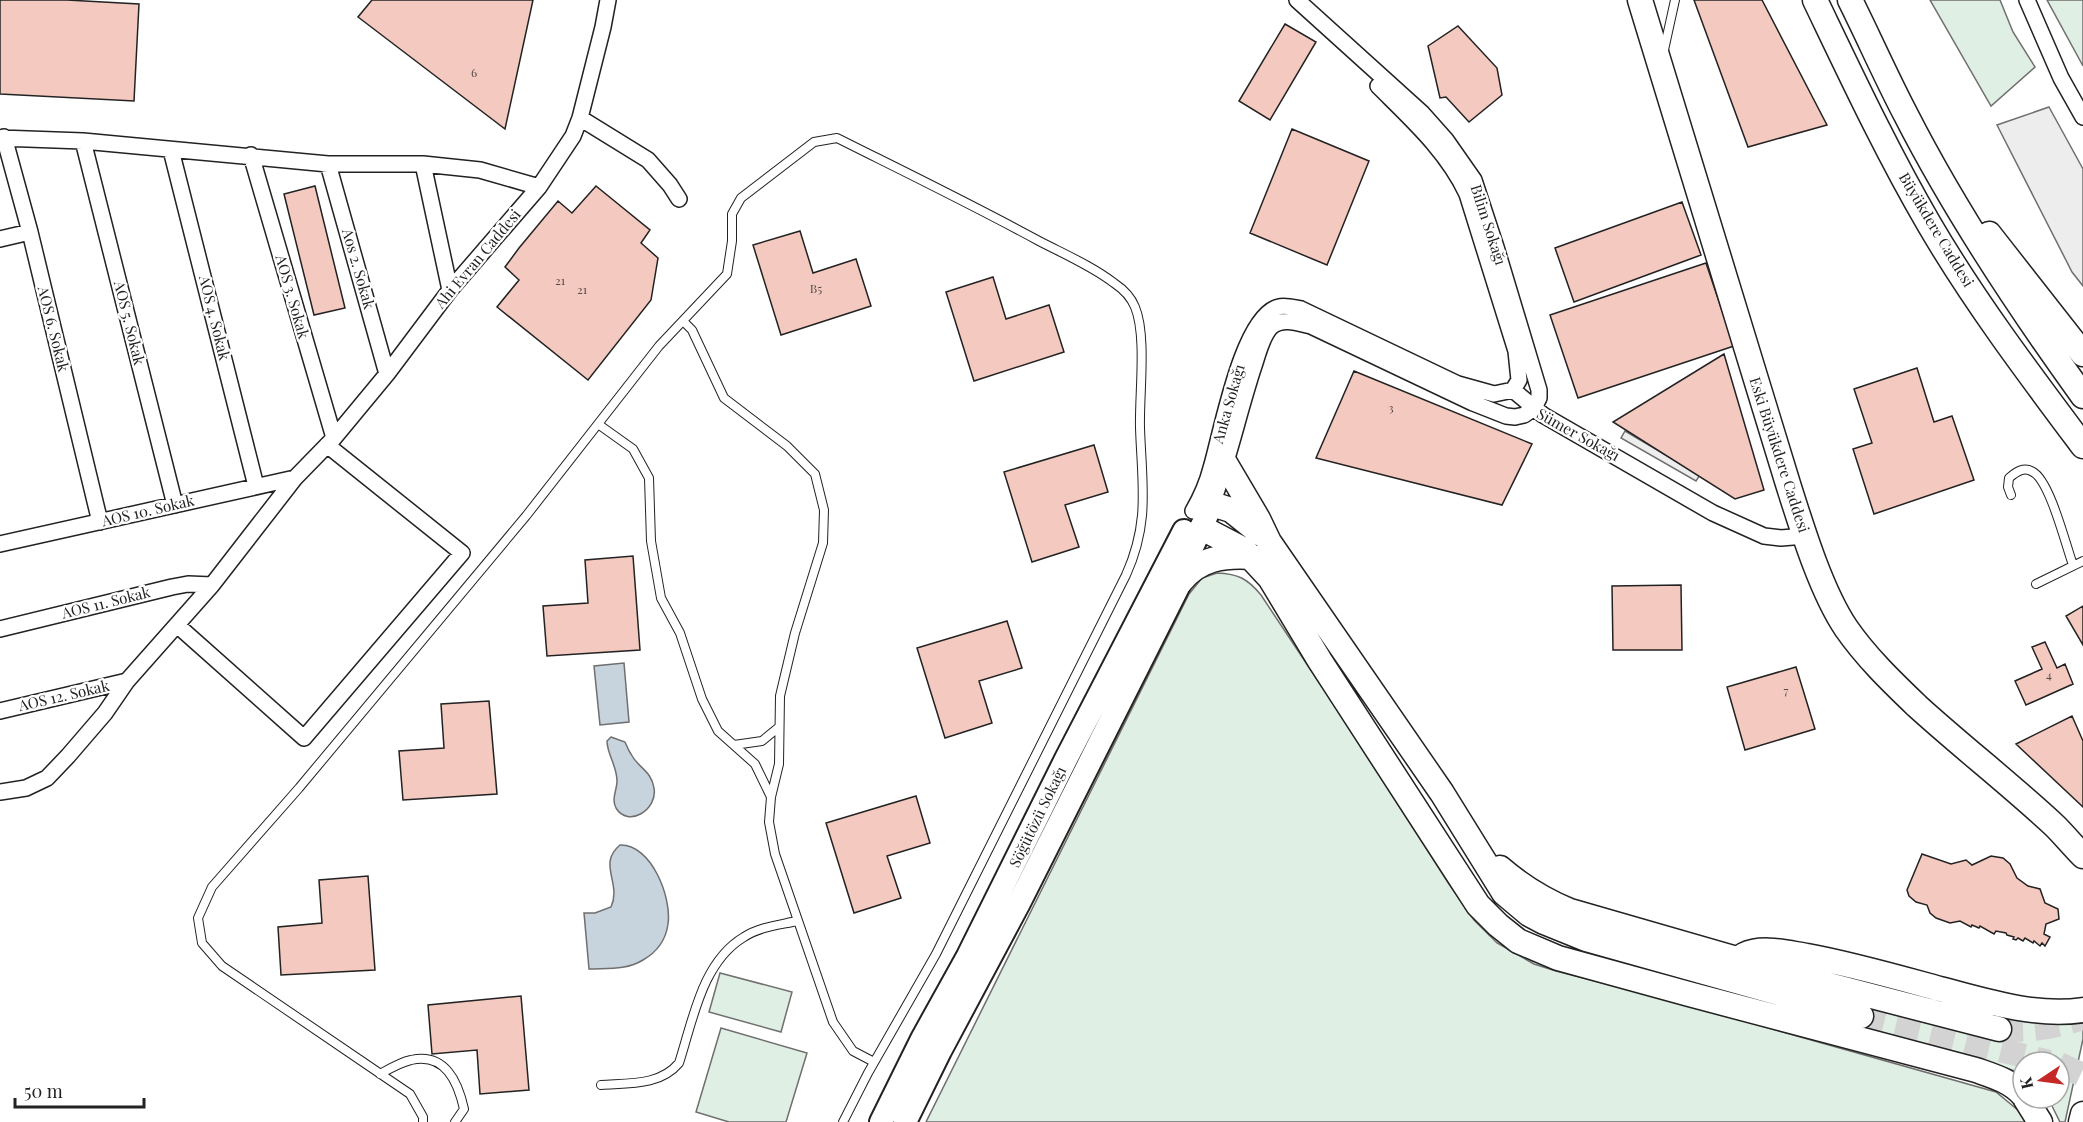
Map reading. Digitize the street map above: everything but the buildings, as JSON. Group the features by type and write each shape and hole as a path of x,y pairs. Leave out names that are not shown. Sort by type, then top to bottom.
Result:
{"main road":[{"name":"Eski Büyükdere Caddesi","path":"1640,0 1724,279 1805,536 1838,613 1846,628 1870,658 1958,744 2056,827"},
{"name":"Büyükdere Caddesi","path":"1815,0 1870,113 1930,225 2028,372 2083,446"},
{"name":"Büyükdere Caddesi","path":"1850,0 1906,115 1951,196 2006,284 2083,396"},
{"path":"1951,196 2000,247 2083,354"},
{"path":"1225,463 1258,519 1261,550 1270,578 1320,661 1478,905 1498,925 1518,940 1558,958 1976,1070 2000,1078 2011,1085"},
{"path":"1202,514 1233,543 1261,550 1442,793 1504,893 1529,914 1564,932 1606,945 1861,1016"},
{"path":"1181,581 1197,566 1207,561 1261,550"},
{"path":"2056,827 2083,844"},
{"path":"2056,827 2083,856"},
{"path":"1475,843 1522,887 1546,902 1602,922 1999,1029"},
{"path":"1737,959 1753,951 1783,952 1832,961 2008,1006 2052,1012 2083,1010"},
{"path":"2081,1122 2083,1114"}],"street":[{"name":"Bilim Sokağı","path":"1286,0 1413,120 1445,157 1459,178 1467,194 1516,351 1519,380 1514,390"},
{"name":"Bilim Sokağı","path":"1297,0 1422,113 1457,153 1474,180 1497,247 1536,380 1539,398 1534,408"},
{"path":"2027,0 2061,78 2083,117"},
{"name":"Ahi Evran Caddesi","path":"0,792 27,788 47,778 105,713 128,681 212,585 295,478 387,374 450,290 540,187 573,136 580,118 603,27 605,4"},
{"path":"580,118 648,160 679,199"},
{"path":"2,138 83,141 328,164 423,164 480,170 540,187"},
{"name":"AOS 6. Sokak","path":"2,138 30,232 100,522"},
{"name":"AOS 5. Sokak","path":"83,141 175,505"},
{"name":"AOS 4. Sokak","path":"171,150 256,486"},
{"name":"AOS 3. Sokak","path":"251,155 330,441"},
{"name":"Aos 2. Sokak","path":"328,164 387,374"},
{"path":"423,164 450,290"},
{"path":"0,239 30,232"},
{"path":"1280,314 1301,309 1458,384 1494,394 1514,390 1534,408"},
{"name":"Sümer Sokağı","path":"1280,314 1292,321 1311,326 1473,403 1506,416 1524,415 1534,408 1713,513 1753,533 1780,538 1805,536"},
{"name":"Anka Sokağı","path":"1202,514 1225,463 1260,348 1280,314"},
{"name":"Anka Sokağı","path":"1202,514 1206,484 1226,407 1250,337 1263,317 1280,314"},
{"path":"177,625 304,738 462,553 330,441"},
{"name":"AOS 10. Sokak","path":"0,544 295,478"},
{"name":"Söğütözü Sokağı","path":"905,1122 1024,893 1181,581 1202,514"},
{"name":"Söğütözü Sokağı","path":"881,1122 922,1039 1202,514"},
{"name":"AOS 11. Sokak","path":"0,629 172,587 188,584 212,585"},
{"name":"AOS 12. Sokak","path":"0,711 128,681"}],"lane":[{"path":"1660,66 1675,0"},
{"path":"423,1122 423,1116 410,1094 222,966 202,943 198,918 212,887 299,788 526,516 659,346 727,274 732,241 732,214 741,198 814,142 837,138 987,212 1103,276 1130,298 1141,327 1140,415 1144,507 1141,533 1135,555 936,954 874,1062 843,1122"},
{"path":"683,321 692,330 724,398 788,446 815,474 824,510 823,543 795,633 780,696 779,764 771,797 769,822 775,854 833,1022 854,1051 874,1062"},
{"path":"598,424 633,449 649,478 651,541 661,598 680,633 702,699 718,730 755,764 771,797"},
{"path":"2011,495 2008,478 2018,470 2034,472 2040,478 2053,504 2073,566"},
{"path":"2036,584 2083,561"},
{"path":"734,745 762,741 779,727"},
{"path":"601,1085 657,1080 673,1070 679,1063 707,977 717,960 745,936 764,928 797,921"},
{"path":"380,1074 411,1060 431,1060 451,1073 459,1088 464,1109 455,1122"}],"green space":[{"path":"1930,0 2000,0 2013,32 2035,67 1991,106"},
{"path":"2047,0 2083,0 2083,66"},
{"path":"1217,573 1231,574 1242,578 1261,595 1449,884 1474,920 1497,943 1534,964 1556,971 1662,998 1996,1092 2011,1104 2011,1110 2019,1111 2026,1122 926,1122 1189,594 1202,578"},
{"path":"720,973 792,992 781,1032 709,1012"},
{"path":"1865,1002 2000,1033 2003,1015 2051,1023 2083,1022 2083,1039 2071,1094 2071,1050 2011,1050 2011,1070 1859,1027"},
{"path":"721,1028 807,1053 786,1122 729,1122 696,1112"},
{"path":"2054,1110 2068,1110 2065,1122 2060,1122"}],"shaded area":[{"path":"2049,107 2083,169 2083,286 2072,272 1997,125"},
{"path":"1625,431 1700,475 1696,481 1621,438"},
{"path":"624,663 629,722 600,725 594,666"},
{"path":"611,737 625,742 634,759 652,782 654,796 647,809 641,814 628,816 621,814 616,808 614,798 617,776 607,741"},
{"path":"620,845 631,847 641,853 657,874 667,900 667,930 657,949 637,963 617,968 589,969 584,913 595,913 611,907 614,890 610,859"}],"tunnel":[{"path":"1861,1016 2011,1053"},
{"path":"1999,1029 2041,1028 2083,1018"},
{"path":"2071,1070 2083,1075"}]}
